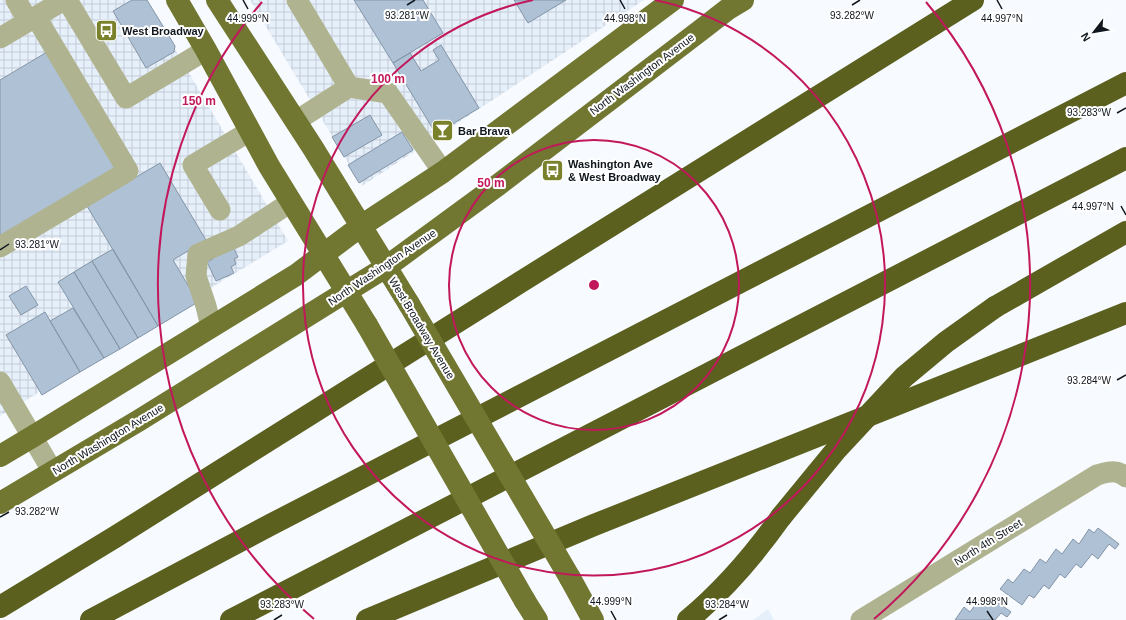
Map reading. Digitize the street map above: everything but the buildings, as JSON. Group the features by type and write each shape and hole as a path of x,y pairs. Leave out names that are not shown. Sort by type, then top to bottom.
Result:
{"highway":[{"path":"0,607 115,537 512,287 973,0"},
{"path":"91,620 279,521 1126,83"},
{"path":"231,620 1126,158"},
{"path":"688,620 705,606 741,568 836,450 904,377 946,342 995,307 1126,232"},
{"path":"367,620 594,525 1126,313"}],"main road":[{"path":"177,0 269,166 367,325 537,620"},
{"name":"West Broadway Avenue","path":"217,0 296,121 409,304 570,578 593,620"},
{"path":"0,456 296,275 324,255 367,235 443,172 672,0"},
{"name":"North Washington Avenue","path":"0,503 138,421 386,267 498,185 723,13 743,0"}],"street":[{"path":"0,247 128,171 32,19 16,0"},
{"path":"0,38 64,0"},
{"path":"67,0 126,98 206,50"},
{"path":"297,0 349,87"},
{"path":"296,121 349,87 388,94 443,172"},
{"path":"220,210 193,165 250,131"},
{"path":"212,327 196,276 198,254 231,240 292,202"},
{"path":"0,382 53,472"},
{"name":"North 4th Street","path":"861,620 1097,475 1108,472 1122,474"}],"shaded area":[{"path":"0,0 146,0 288,241 0,416"},
{"path":"250,0 644,0 362,186"},
{"path":"768,609 774,620 753,620"}],"place":[{"name":"West Broadway","path":"106,31"},
{"name":"Bar Brava","path":"442,131"},
{"name":"Washington Ave & West Broadway","path":"553,170"}]}
